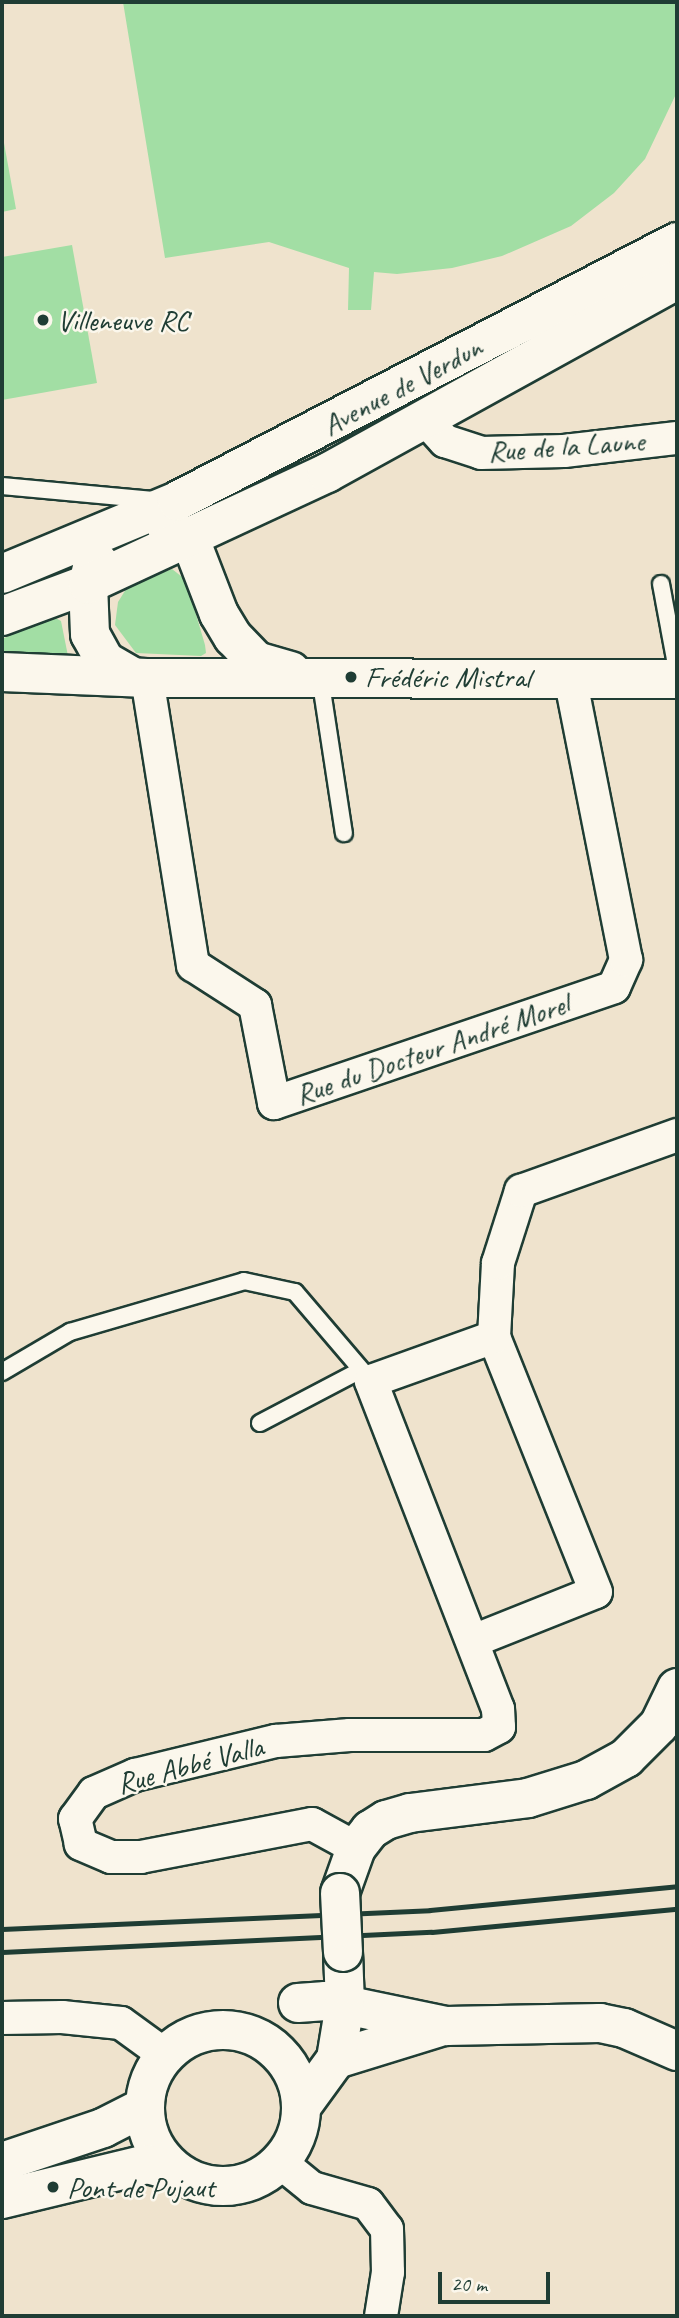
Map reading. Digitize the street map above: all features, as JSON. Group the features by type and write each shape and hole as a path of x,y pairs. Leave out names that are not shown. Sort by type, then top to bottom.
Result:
{"street":[{"name":"Avenue de Verdun","path":"177,523 314,447 505,332 677,242"},
{"name":"Avenue de Verdun","path":"177,523 327,473 677,280"},
{"name":"Rue de la Laune","path":"425,419 444,441 481,453 564,451 677,438"},
{"path":"2,574 125,524 177,523"},
{"path":"140,677 105,661 90,634 89,584 92,568 115,551 177,523"},
{"path":"177,523 219,614 233,637 256,660 313,676"},
{"path":"2,616 89,584"},
{"path":"2,672 140,677 313,676 571,681 677,679"},
{"name":"Rue du Docteur André Morel","path":"140,677 193,965 255,1005 274,1103 614,987 626,960 571,681"},
{"path":"473,1642 596,1592 494,1337 498,1263 521,1191 677,1135"},
{"path":"366,1376 494,1337"},
{"name":"Rue Abbé Valla","path":"356,1848 312,1824 141,1857 111,1857 81,1844 75,1819 94,1793 135,1775 276,1741 350,1735 484,1735 499,1727 498,1709 473,1642 366,1376"},
{"path":"301,2107 336,2059 345,2004 340,1892 356,1848 370,1830 410,1813 528,1798 586,1780 626,1758 659,1725 677,1693"},
{"path":"241,2032 298,2003 343,1952"},
{"path":"298,2003 345,2004 446,2026 600,2023 624,2028 677,2051"},
{"path":"2,2018 62,2017 121,2023 164,2055"},
{"path":"336,2059 446,2026"},
{"path":"2,2199 147,2164 176,2172 196,2182 241,2185 280,2162 295,2137 301,2107 297,2082 284,2059 265,2042 241,2032 200,2033 164,2055 149,2079 144,2107 147,2131 159,2154 176,2172"},
{"path":"2,2162 103,2128 144,2107"},
{"path":"280,2162 312,2188 368,2204 387,2229 388,2272 381,2316"}],"lane":[{"path":"2,486 177,523"},
{"path":"661,584 677,670"},
{"path":"313,676 344,833"},
{"path":"2,1372 71,1332 244,1281 295,1292 366,1376 261,1423"}],"green space":[{"path":"123,2 677,2 677,92 645,159 614,193 571,226 502,256 452,268 397,274 374,272 371,310 348,310 349,268 269,242 165,258"},
{"path":"2,132 16,209 2,212"},
{"name":"Villeneuve RC","path":"72,245 97,383 2,400 2,257"},
{"path":"172,569 186,580 205,645 206,653 201,656 136,653 115,625 118,602 128,586"},
{"path":"52,616 61,621 68,656 2,656 2,639"}],"railway":[{"path":"2,1929 430,1910 677,1886"},
{"path":"2,1952 432,1932 677,1909"}],"place":[{"name":"Villeneuve RC","path":"43,320"},
{"name":"Frédéric Mistral","path":"351,677"},
{"name":"Pont de Pujaut","path":"53,2187"}]}
